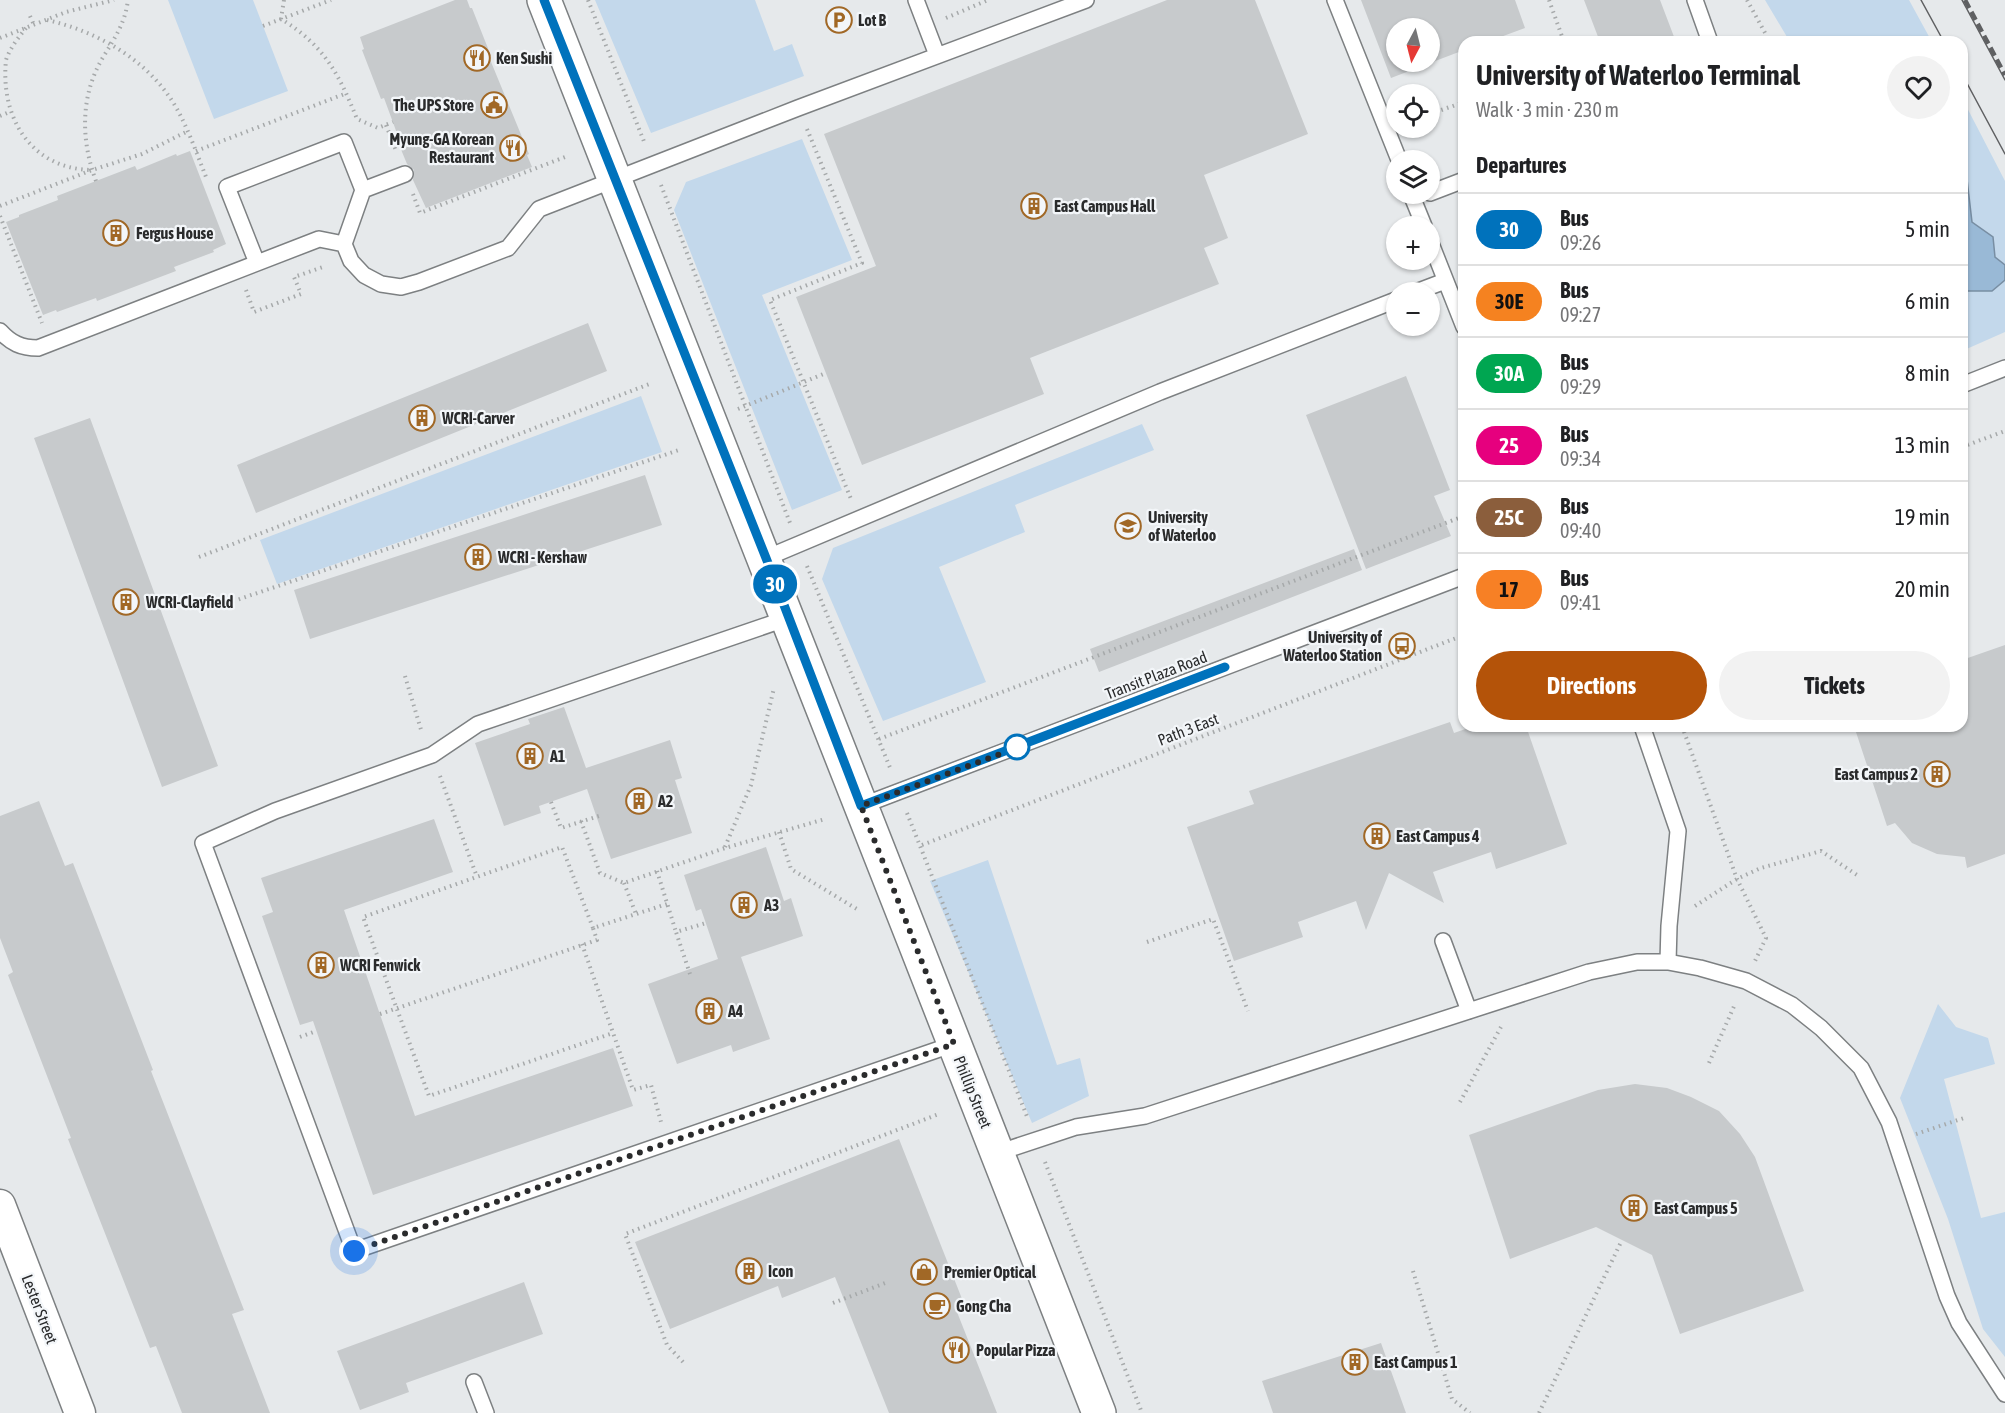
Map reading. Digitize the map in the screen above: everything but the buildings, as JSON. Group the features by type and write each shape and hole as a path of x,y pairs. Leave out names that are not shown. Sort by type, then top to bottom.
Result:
{"street":[{"name":"Phillip Street","path":"544,0 766,558 1099,1413"},
{"name":"Lester Street","path":"0,1205 80,1413"}],"lane":[{"path":"916,0 937,55"},
{"path":"257,263 227,187 344,142 363,190 344,243 351,261 364,275 381,284 401,286 508,248 539,209 798,108 1086,0"},
{"path":"1335,0 1395,150"},
{"path":"1695,0 1708,36"},
{"path":"363,190 405,174"},
{"path":"1440,190 1458,182"},
{"path":"0,331 17,345 38,348 319,239 344,243"},
{"path":"1440,268 1458,312"},
{"path":"1440,283 1445,281"},
{"path":"766,558 1160,392 1386,304"},
{"path":"1968,383 2005,368"},
{"name":"Transit Plaza Road","path":"861,806 1458,578"},
{"path":"788,618 477,724 432,755 275,812 203,843 354,1251 954,1044"},
{"path":"1643,732 1678,831 1668,962"},
{"path":"1443,941 1469,1011"},
{"path":"997,1153 1076,1127 1145,1116 1589,972 1637,962 1668,962 1700,968 1746,981 1792,1005 1821,1028 1861,1068 1889,1122 1947,1296 1959,1323 2005,1394"},
{"path":"474,1382 486,1413"}],"path":[{"path":"0,38 87,6 114,0"},
{"path":"96,181 87,152 85,114 93,78 126,15 128,0"},
{"path":"281,19 284,0"},
{"path":"263,26 331,0"},
{"path":"588,0 746,405 798,545 880,741 1458,518"},
{"path":"926,26 988,0"},
{"path":"1549,0 1562,36"},
{"path":"1747,0 1767,36"},
{"path":"30,16 34,25"},
{"path":"281,19 314,43 333,66 357,119 378,128 393,122"},
{"path":"0,206 92,170 142,154 188,131 175,107 157,83 136,62 112,44 70,25 47,20"},
{"path":"26,28 6,59 2,77 2,95 14,130 25,145 40,157 74,170 92,170"},
{"path":"196,151 347,93"},
{"path":"1440,110 1458,104"},
{"path":"798,108 862,263 770,300 846,486"},
{"path":"0,116 7,113"},
{"path":"426,211 565,157"},
{"path":"0,216 43,327"},
{"path":"710,420 826,373"},
{"path":"199,557 652,383"},
{"path":"1968,445 2005,431"},
{"path":"216,607 679,450"},
{"name":"Path 3 East","path":"911,823 921,845 1458,637"},
{"path":"725,848 751,785 774,688"},
{"path":"1684,732 1737,879 1766,938 1754,963"},
{"path":"551,801 561,828 602,815"},
{"path":"580,821 600,873 624,883 725,848 825,819"},
{"path":"459,824 477,877"},
{"path":"778,832 790,869 860,911"},
{"path":"380,1014 397,1008 582,944 597,940 562,847 363,917 397,1008 429,1096 614,1033"},
{"path":"1695,906 1737,879 1761,868 1821,851 1857,875"},
{"path":"657,871 690,974"},
{"path":"624,883 636,914"},
{"path":"593,928 667,904"},
{"path":"1147,942 1213,919 1248,1011"},
{"path":"676,932 706,923"},
{"path":"582,944 633,1090 651,1085 667,1143"},
{"path":"1460,1102 1518,995"},
{"path":"1709,1063 1735,1004"},
{"path":"684,1362 668,1345 625,1234 939,1114"},
{"path":"1895,1141 1964,1118"},
{"path":"1539,1413 1622,1240"},
{"path":"1413,1271 1452,1399 1470,1413"},
{"path":"833,1303 888,1282"}],"shaded area":[{"path":"168,0 253,0 288,91 214,119"},
{"path":"595,0 755,0 774,51 792,44 804,76 651,133"},
{"path":"1765,0 1909,0 1929,36 1786,36"},
{"path":"1968,110 2005,181 2005,265 1995,257 1993,237 1972,222 1968,188"},
{"path":"802,139 852,260 762,295 842,490 792,510 674,210 686,182"},
{"path":"1968,188 1972,222 1993,237 1995,257 2005,265 2005,280 1992,291 1968,291"},
{"path":"2005,280 2005,332 1968,348 1968,291 1992,291"},
{"path":"641,396 662,452 277,584 260,540"},
{"path":"1142,424 1154,450 1015,505 1025,532 939,567 986,682 883,721 822,579 833,548"},
{"path":"988,860 1057,1065 1080,1058 1089,1096 1032,1123 930,881"},
{"path":"1938,1004 1956,1027 1988,1038 1995,1064 1944,1079 1981,1218 2005,1212 2005,1357 1983,1329 1948,1219 1900,1098"}],"tram line":[{"path":"1921,0 1941,36"},
{"path":"1962,0 2005,80"},
{"path":"1968,85 2005,154"}],"railway":[{"path":"1965,0 2005,75"}],"bus line":[{"name":"30","path":"544,0 766,558 861,806 1225,667"}],"place":[{"name":"Lot B","path":"839,20"},
{"name":"Ken Sushi","path":"477,58"},
{"name":"The UPS Store","path":"494,105"},
{"name":"Myung-GA Korean Restaurant","path":"513,148"},
{"name":"East Campus Hall","path":"1034,206"},
{"name":"Fergus House","path":"116,233"},
{"name":"WCRI-Carver","path":"422,418"},
{"name":"University of Waterloo","path":"1128,526"},
{"name":"WCRI - Kershaw","path":"478,557"},
{"name":"WCRI-Clayfield","path":"126,602"},
{"name":"University of Waterloo Station","path":"1402,646"},
{"name":"A1","path":"530,756"},
{"name":"East Campus 2","path":"1937,774"},
{"name":"A2","path":"639,801"},
{"name":"East Campus 4","path":"1377,836"},
{"name":"A3","path":"744,905"},
{"name":"WCRI Fenwick","path":"321,965"},
{"name":"A4","path":"709,1011"},
{"name":"East Campus 5","path":"1634,1208"},
{"name":"Icon","path":"749,1271"},
{"name":"Premier Optical","path":"924,1272"},
{"name":"Gong Cha","path":"937,1306"},
{"name":"Popular Pizza","path":"956,1350"},
{"name":"East Campus 1","path":"1355,1362"}],"route":[{"path":"354,1251 954,1044 861,806 1027,744 1017,747"}]}
